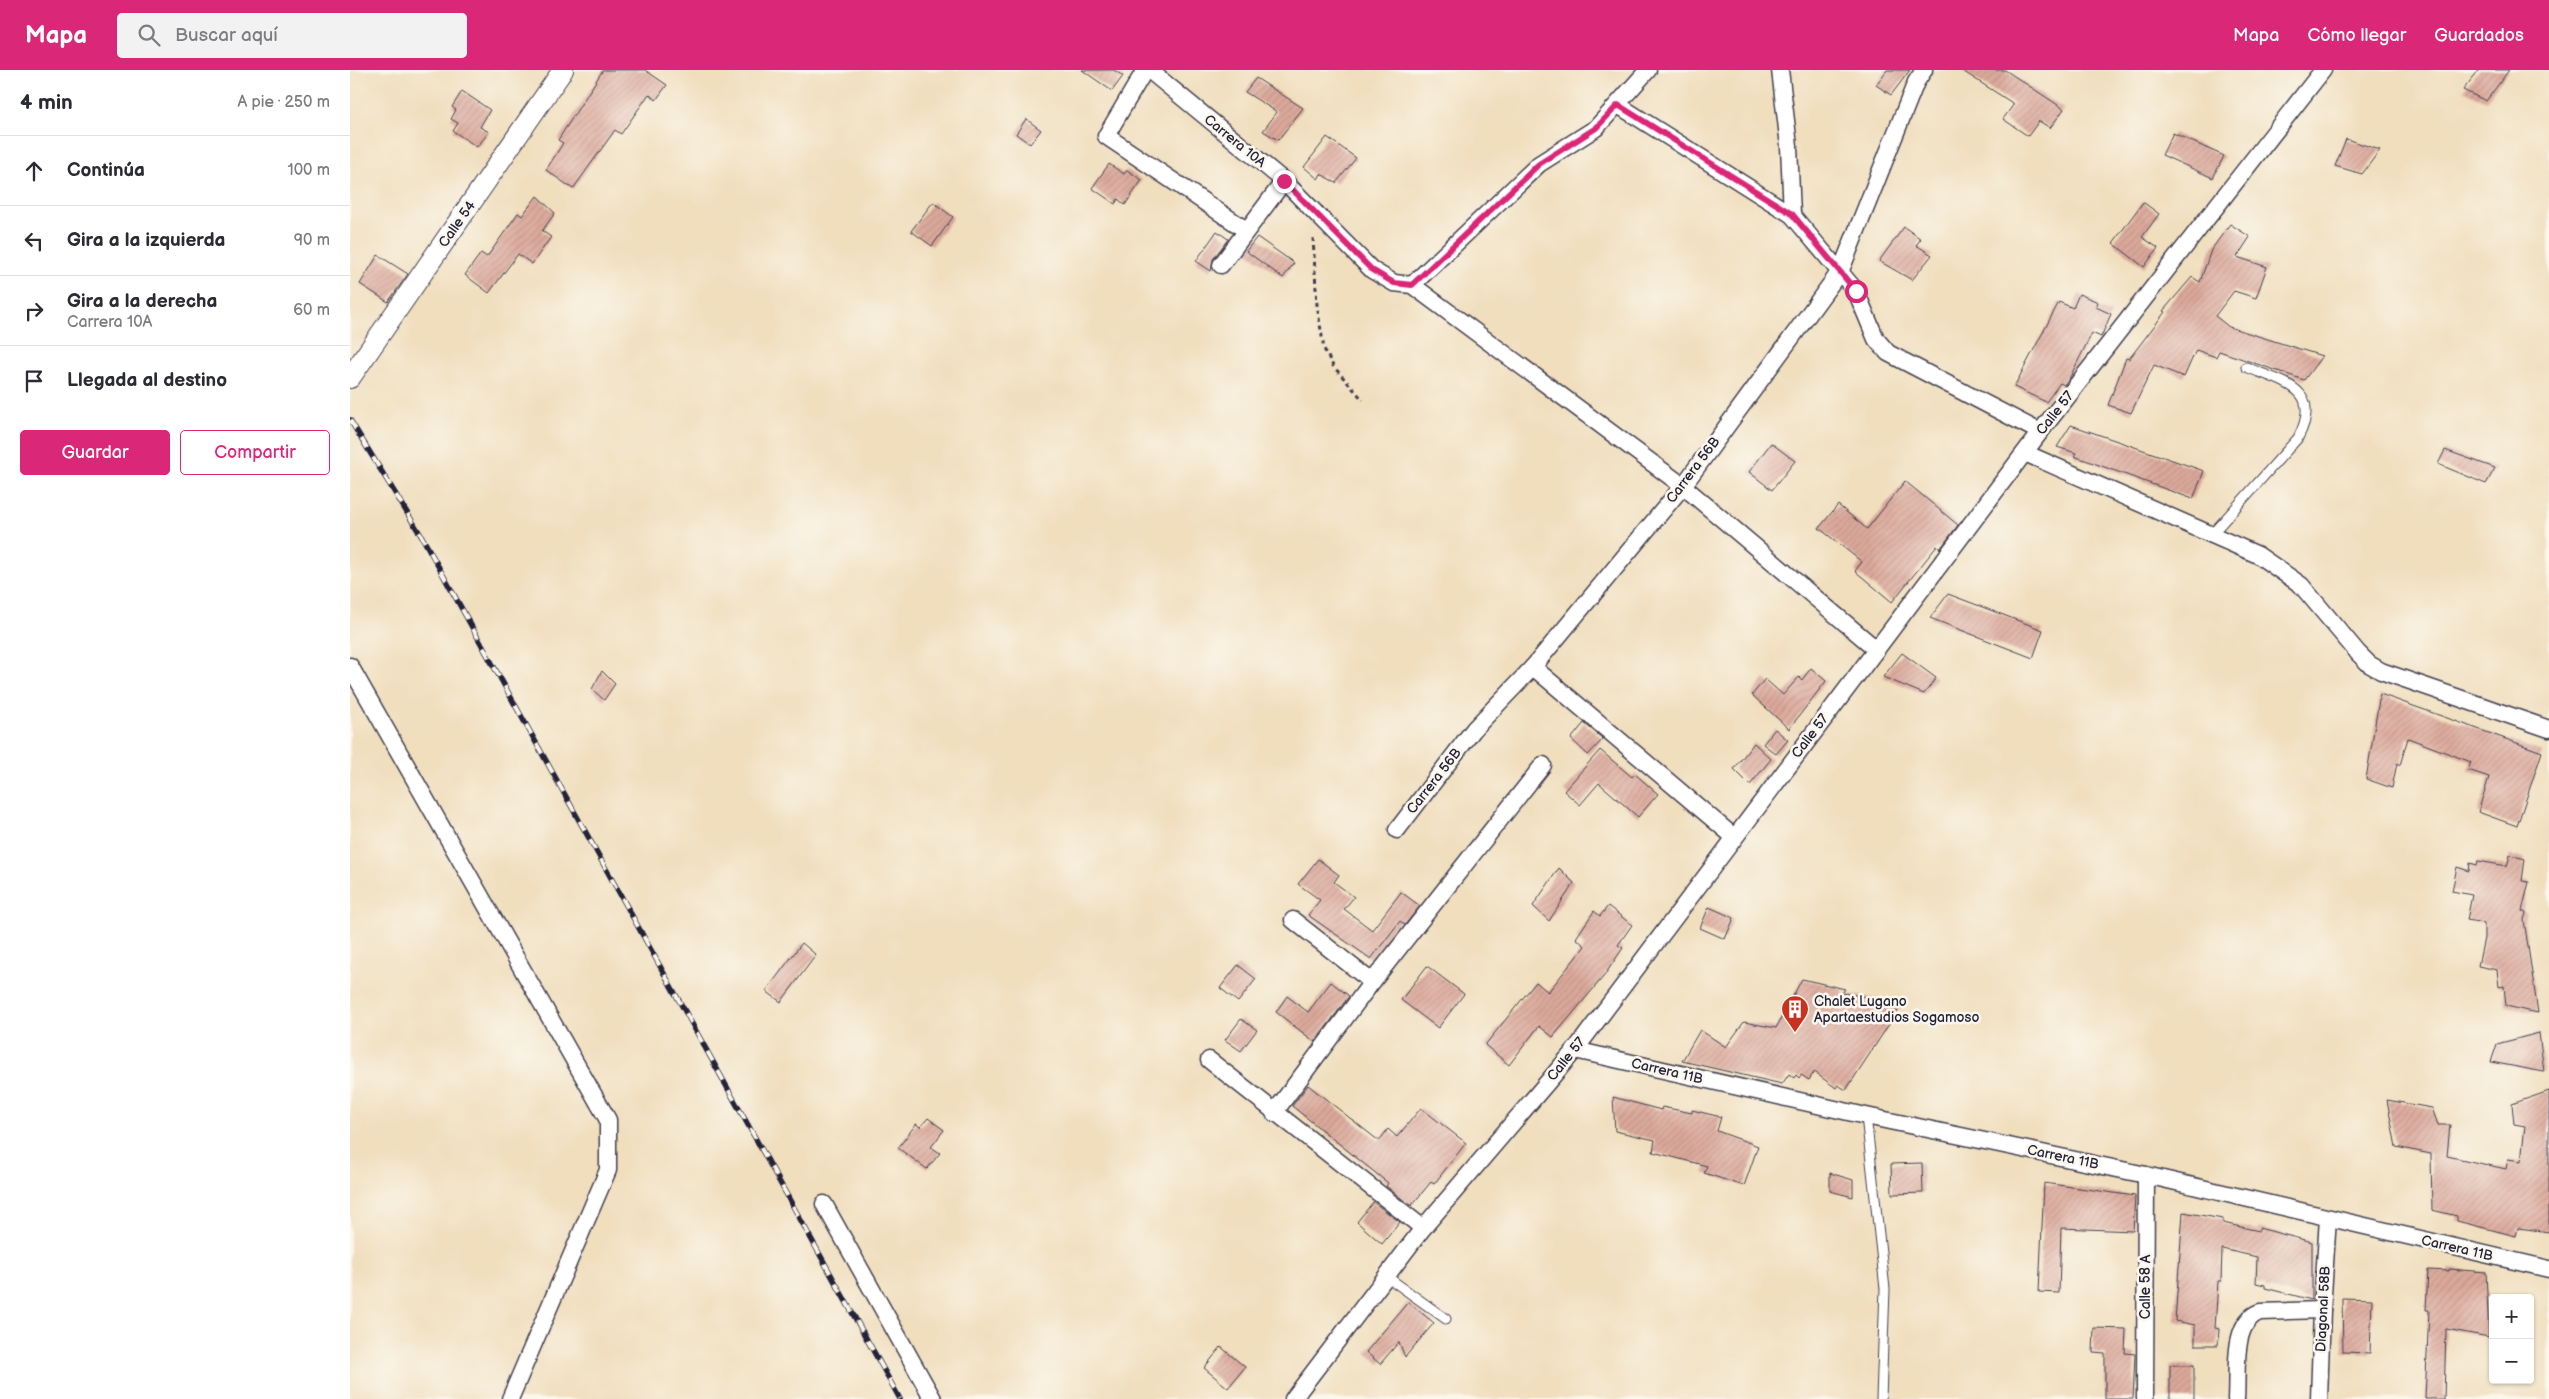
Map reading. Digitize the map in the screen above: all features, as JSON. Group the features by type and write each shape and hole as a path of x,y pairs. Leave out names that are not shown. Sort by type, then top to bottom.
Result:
{"street":[{"name":"Calle 54","path":"350,378 564,70"},
{"name":"Carrera 10A","path":"1147,70 1284,181 1372,270 1394,283 1412,285"},
{"path":"1147,70 1106,136 1246,230"},
{"path":"1648,70 1596,128 1539,164 1412,285 1683,486 1876,649"},
{"path":"1780,70 1789,146 1792,214"},
{"name":"Carrera 56B","path":"1397,830 1474,729 1533,667 1683,486 1840,270 1916,82 1924,70"},
{"name":"Calle 57","path":"1293,1399 1423,1228 1575,1050 2040,432 2324,70"},
{"path":"1618,105 1792,214 1856,291 1876,339 1888,353 2040,432"},
{"path":"1221,265 1284,181"},
{"path":"2025,453 2258,555 2301,585 2369,664 2381,671 2549,729"},
{"path":"350,666 608,1120 608,1170 510,1399"},
{"path":"1533,667 1734,837"},
{"path":"1274,1113 1372,982 1543,765"},
{"path":"1293,920 1372,982"},
{"name":"Carrera 11B","path":"1575,1050 1866,1116 2146,1175 2549,1269"},
{"path":"1209,1060 1274,1113 1423,1228"},
{"name":"Calle 58 A","path":"2145,1399 2146,1175"},
{"path":"824,1204 933,1399"},
{"name":"Diagonal 58B","path":"2319,1399 2328,1218"},
{"path":"2236,1399 2240,1334 2244,1324 2252,1315 2260,1312 2322,1310"}],"lane":[{"path":"2212,534 2298,438 2306,422 2308,410 2304,398 2294,388 2246,368"},
{"path":"1866,1116 1885,1289 1881,1399"},
{"path":"1386,1276 1446,1319"}],"path":[{"path":"1310,232 1314,240 1317,305 1324,349 1333,366 1363,400"}],"building":[{"path":"603,70 645,70 667,85 656,100 649,94 621,134 615,130 573,189 546,170 563,143 558,140"},
{"path":"1082,70 1114,70 1123,76 1112,91"},
{"path":"1887,70 1910,70 1891,95 1876,85"},
{"path":"1961,70 2005,70 2064,109 2050,128 2039,121 2028,136 2003,119 2014,104"},
{"path":"2479,70 2509,70 2486,101 2463,90"},
{"path":"1256,78 1303,108 1278,140 1263,131 1277,112 1245,92"},
{"path":"462,91 490,110 480,127 489,132 477,147 453,131 458,123 451,119 456,110 452,107"},
{"path":"1026,119 1041,130 1030,144 1016,134"},
{"path":"2173,133 2224,156 2213,178 2162,155"},
{"path":"1327,137 1356,158 1336,183 1321,174 1318,179 1304,167"},
{"path":"2346,139 2380,150 2362,174 2335,166"},
{"path":"1109,164 1124,174 1127,170 1142,180 1125,205 1118,199 1115,204 1092,188"},
{"path":"537,196 555,213 542,231 551,237 532,264 518,254 489,293 465,275 481,253 487,257 518,213 522,216"},
{"path":"933,202 953,217 932,246 911,231"},
{"path":"2143,202 2159,214 2142,237 2158,248 2144,267 2113,243"},
{"path":"2230,224 2250,237 2237,257 2267,267 2256,298 2234,291 2215,316 2229,327 2322,356 2304,380 2219,351 2216,357 2196,350 2184,377 2154,365 2131,413 2108,405 2126,358 2129,359 2165,312 2163,311 2192,277 2200,282 2211,250"},
{"path":"1904,227 1921,239 1916,245 1932,255 1912,280 1879,261"},
{"path":"1217,231 1228,239 1213,259 1211,271 1196,261"},
{"path":"1257,237 1294,263 1283,278 1246,251"},
{"path":"378,255 408,274 388,302 360,284"},
{"path":"2079,294 2098,302 2096,307 2111,314 2101,337 2092,333 2069,379 2064,385 2060,383 2046,402 2014,387 2059,302 2073,308"},
{"path":"2071,425 2204,471 2193,499 2074,456 2076,453 2057,447"},
{"path":"1771,443 1795,461 1772,490 1749,472"},
{"path":"2445,450 2495,468 2486,484 2438,464"},
{"path":"1905,481 1958,525 1940,549 1937,546 1892,602 1855,571 1862,562 1819,528 1838,505 1867,529"},
{"path":"1948,594 2043,630 2033,658 1930,618"},
{"path":"1902,653 1936,678 1924,694 1883,677"},
{"path":"1811,668 1826,681 1789,729 1752,695 1765,679 1783,695 1799,677 1802,680"},
{"path":"602,671 615,684 604,700 592,689"},
{"path":"2380,694 2542,752 2517,826 2478,812 2489,777 2468,770 2471,762 2408,738 2400,765 2397,763 2392,788 2366,779"},
{"path":"1584,723 1603,739 1588,755 1571,739"},
{"path":"1775,729 1788,740 1776,754 1763,744"},
{"path":"1754,743 1771,759 1750,785 1734,769"},
{"path":"1600,750 1632,777 1635,774 1658,794 1638,817 1599,783 1580,805 1564,791"},
{"path":"2510,855 2525,859 2522,881 2529,882 2522,911 2526,913 2524,920 2538,1013 2506,1006 2504,986 2499,987 2497,970 2478,966 2484,938 2484,923 2467,920 2472,895 2452,891 2457,867 2469,871 2470,863 2477,865 2478,861 2507,866"},
{"path":"1318,859 1339,875 1334,882 1354,897 1344,909 1372,930 1401,892 1420,906 1405,925 1400,921 1371,959 1308,915 1320,900 1298,884"},
{"path":"1559,868 1574,883 1549,921 1533,906"},
{"path":"1608,906 1632,925 1618,945 1623,948 1604,976 1553,1037 1539,1026 1509,1065 1485,1045 1536,982 1548,992 1585,946 1576,938 1594,911 1600,916"},
{"path":"1709,907 1734,918 1725,939 1700,928"},
{"path":"802,943 816,955 781,1002 766,991"},
{"path":"1238,965 1256,979 1238,1002 1220,988"},
{"path":"1427,966 1464,994 1438,1028 1401,1000"},
{"path":"1802,979 1845,989 1842,993 1903,1003 1846,1090 1838,1085 1836,1088 1814,1072 1809,1080 1801,1075 1799,1078 1796,1075 1794,1078 1789,1074 1782,1084 1682,1061 1700,1030 1726,1047 1744,1022 1776,1028"},
{"path":"1331,982 1349,996 1315,1042 1276,1012 1287,996 1308,1012"},
{"path":"1241,1019 1257,1030 1241,1051 1225,1040"},
{"path":"2539,1033 2544,1072 2491,1062 2497,1044"},
{"path":"1308,1085 1379,1141 1388,1129 1397,1137 1421,1108 1466,1143 1434,1184 1431,1182 1411,1206 1386,1186 1388,1183 1292,1106"},
{"path":"2549,1091 2549,1232 2518,1228 2516,1236 2457,1221 2457,1216 2432,1210 2431,1154 2396,1147 2387,1100 2432,1108 2438,1125 2450,1125 2447,1156 2506,1169 2508,1159 2521,1161 2525,1126 2514,1124 2512,1104"},
{"path":"1613,1097 1661,1110 1662,1107 1692,1113 1692,1110 1721,1117 1717,1131 1758,1146 1744,1186 1704,1173 1707,1166 1653,1152 1655,1140 1615,1131"},
{"path":"928,1118 944,1130 931,1147 940,1153 927,1169 898,1148 916,1124 920,1127"},
{"path":"1922,1163 1923,1193 1892,1194 1891,1164"},
{"path":"1830,1173 1853,1180 1853,1197 1830,1191"},
{"path":"2044,1183 2135,1196 2133,1231 2061,1228 2059,1293 2039,1292"},
{"path":"1373,1202 1400,1222 1382,1244 1357,1222"},
{"path":"2183,1212 2223,1219 2223,1223 2259,1231 2259,1228 2312,1242 2312,1300 2265,1288 2265,1285 2256,1283 2257,1257 2222,1249 2221,1281 2218,1281 2215,1328 2219,1329 2218,1345 2195,1345 2195,1325 2175,1321"},
{"path":"2449,1269 2486,1272 2489,1337 2446,1329 2444,1399 2425,1399 2429,1310 2426,1310 2428,1270 2449,1271"},
{"path":"2342,1298 2372,1299 2370,1353 2343,1352"},
{"path":"1408,1302 1434,1323 1405,1357 1399,1342 1380,1364 1366,1352"},
{"path":"2094,1328 2126,1329 2125,1353 2135,1354 2133,1399 2105,1399 2105,1353 2093,1352"},
{"path":"1221,1347 1245,1367 1228,1388 1204,1368"},
{"path":"2170,1365 2194,1365 2194,1399 2170,1399"}],"railway":[{"path":"350,420 422,537 900,1399"}],"place":[{"name":"Chalet Lugano Apartaestudios Sogamoso","path":"1795,1033"}],"route":[{"path":"1284,181 1372,270 1394,283 1412,285 1539,164 1568,148 1596,128 1618,105 1792,214 1856,291"}]}
